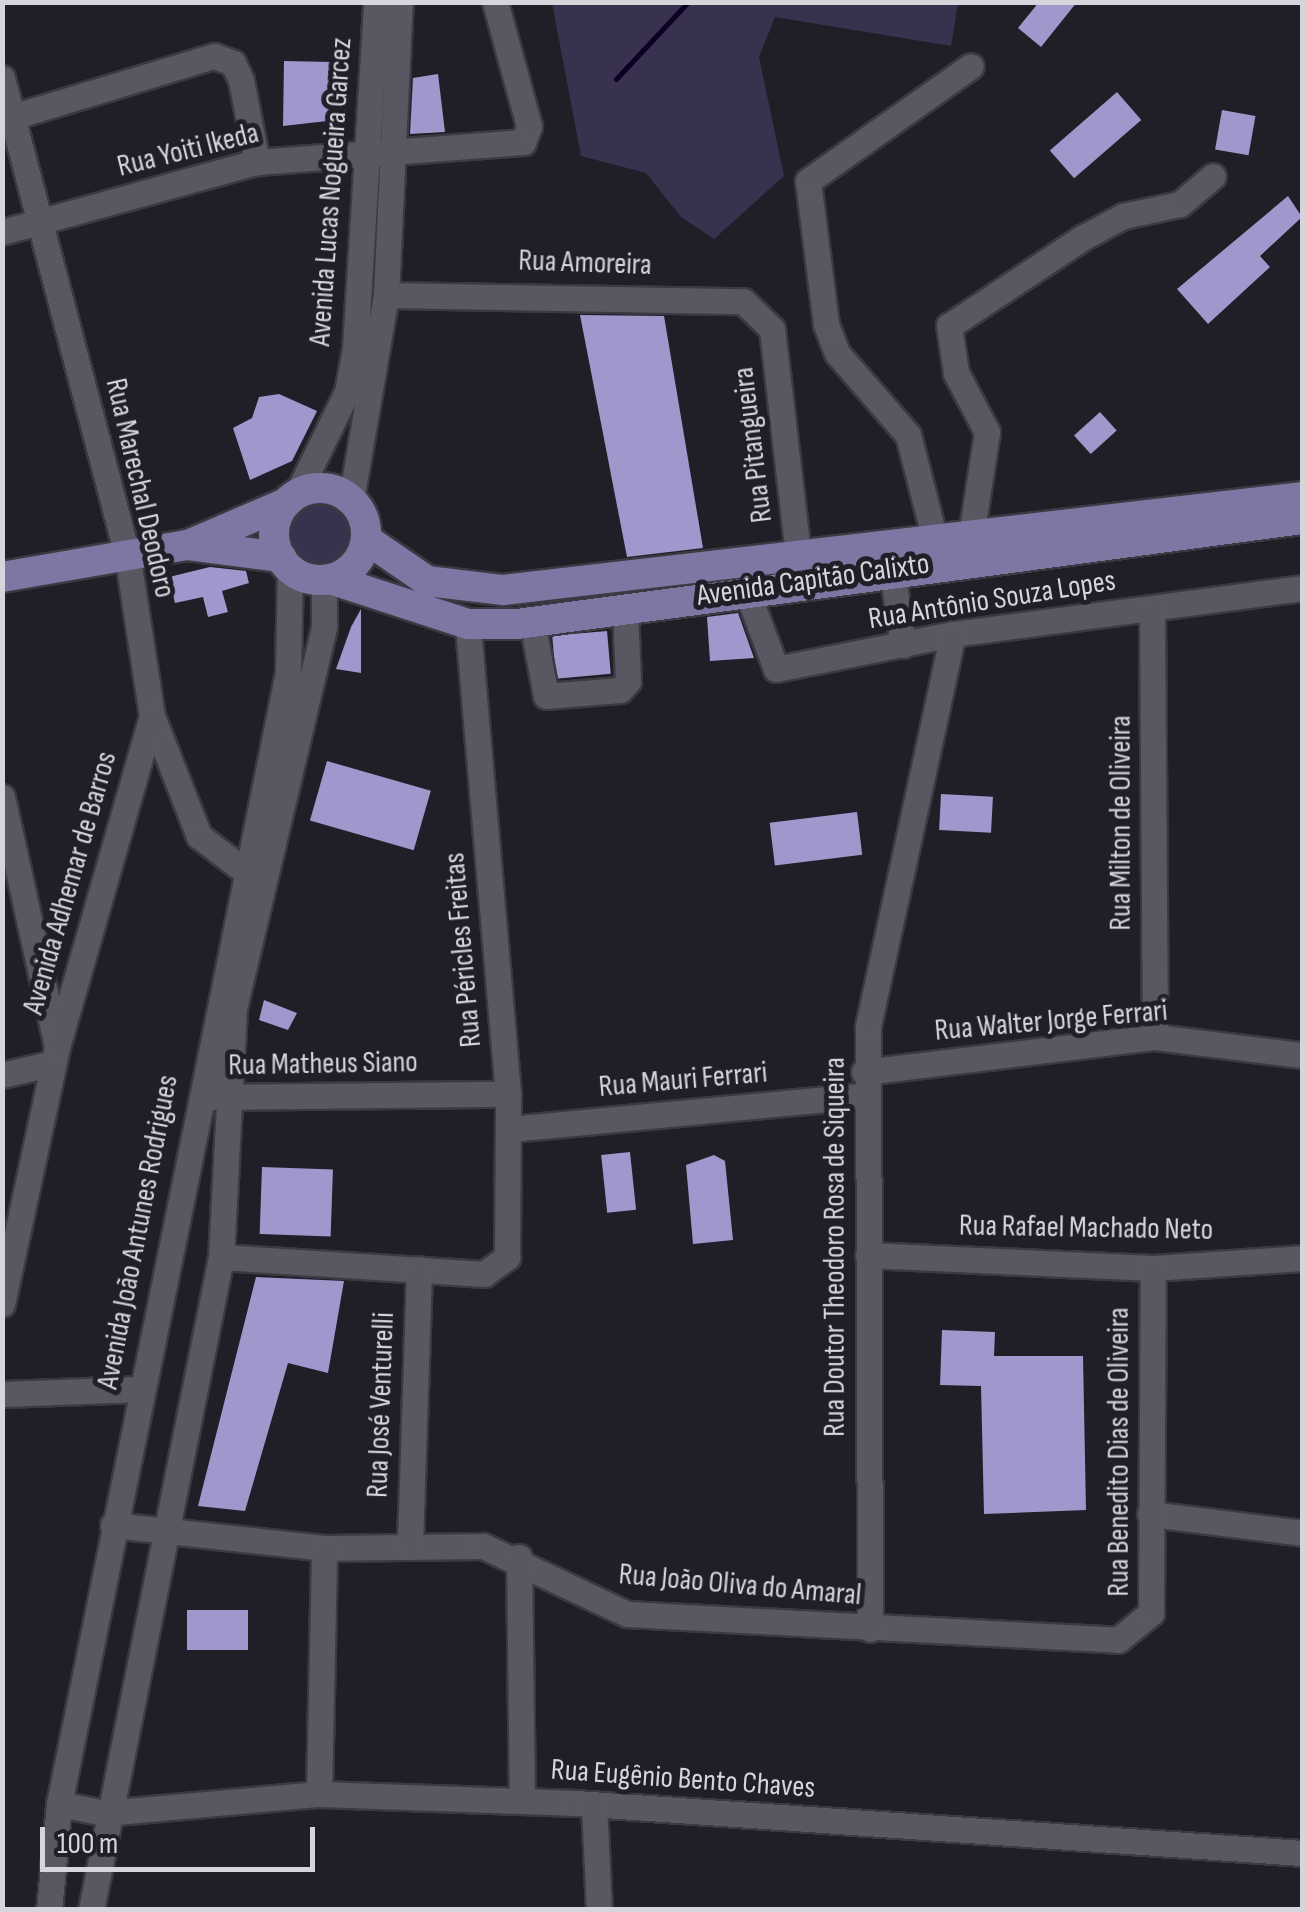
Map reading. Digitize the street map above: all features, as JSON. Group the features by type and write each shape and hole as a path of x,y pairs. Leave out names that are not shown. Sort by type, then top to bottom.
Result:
{"main road":[{"path":"2,577 188,545 292,498 325,488 351,500 366,538 354,564 327,579 285,562 188,545"},
{"name":"Avenida Capitão Calixto","path":"366,538 427,581 476,590 798,554 972,529 1302,496"},
{"path":"285,562 274,529 292,498"},
{"name":"Avenida Capitão Calixto","path":"327,579 468,624 532,622 746,589 1302,519"}],"street":[{"name":"Avenida Lucas Nogueira Garcez","path":"351,500 366,351 365,152 376,2"},
{"name":"Avenida Lucas Nogueira Garcez","path":"292,498 366,351 386,295 400,2"},
{"name":"Rua Yoiti Ikeda","path":"2,232 256,162 530,137 495,2"},
{"path":"14,116 214,56 232,62 242,80 256,162"},
{"path":"934,536 908,436 837,352 826,324 808,180 971,66"},
{"name":"Rua Marechal Deodoro","path":"2,78 127,554 152,716 199,836 250,876"},
{"path":"972,529 987,432 956,373 949,326 1082,238 1123,216 1180,204 1213,176"},
{"name":"Rua Amoreira","path":"386,295 743,301 772,329"},
{"name":"Rua Pitangueira","path":"772,329 798,554"},
{"name":"Avenida João Antunes Rodrigues","path":"49,1910 59,1804 140,1389 211,1098 288,672 285,562"},
{"path":"892,570 902,645"},
{"name":"Avenida João Antunes Rodrigues","path":"250,876 324,626 327,579"},
{"name":"Rua Antônio Souza Lopes","path":"746,589 776,670 953,634 1302,588"},
{"path":"532,622 546,696 620,690 628,681 626,608"},
{"name":"Rua Milton de Oliveira","path":"1152,609 1156,1037"},
{"name":"Rua Péricles Freitas","path":"419,1269 498,1268 507,1257 508,1094 468,624"},
{"name":"Rua Doutor Theodoro Rosa de Siqueira","path":"870,1629 863,1084 953,634"},
{"name":"Avenida Adhemar de Barros","path":"2,1304 55,1055 152,716"},
{"path":"2,796 55,1055 2,1074"},
{"name":"Rua Walter Jorge Ferrari","path":"863,1084 1156,1037 1302,1055"},
{"name":"Rua Mauri Ferrari","path":"510,1129 863,1084"},
{"name":"Rua Matheus Siano","path":"211,1098 508,1094"},
{"name":"Avenida João Antunes Rodrigues","path":"91,1910 105,1812 222,1257 211,1098"},
{"name":"Rua Rafael Machado Neto","path":"868,1255 1152,1268 1302,1258"},
{"path":"222,1257 419,1269"},
{"name":"Rua Benedito Dias de Oliveira","path":"1137,1632 1151,1613 1152,1268"},
{"name":"Rua José Venturelli","path":"410,1543 419,1269"},
{"path":"2,1394 140,1389"},
{"path":"1150,1514 1302,1533"},
{"name":"Rua João Oliva do Amaral","path":"113,1525 165,1534 324,1548 410,1543 518,1557 581,1599 627,1614 1001,1640 1137,1632"},
{"path":"318,1794 324,1548"},
{"path":"518,1557 522,1801"},
{"name":"Rua Eugênio Bento Chaves","path":"59,1804 105,1812 318,1794 522,1801 1302,1853"},
{"path":"594,1805 599,1910"}],"shaded area":[{"path":"552,2 958,3 951,46 775,17 759,57 784,176 714,239 681,217 646,173 581,156"},
{"path":"320,505 340,514 349,534 340,554 320,563 300,554 291,534 300,514"}],"building":[{"path":"1039,2 1077,2 1041,47 1018,28"},
{"path":"346,40 345,119 283,126 284,61 332,62"},
{"path":"438,74 445,132 410,134 413,78"},
{"path":"1117,92 1141,120 1074,178 1050,150"},
{"path":"1222,110 1255,116 1249,155 1215,149"},
{"path":"1288,196 1302,217 1260,256 1270,267 1208,324 1177,289"},
{"path":"580,315 664,316 703,548 627,557"},
{"path":"279,394 317,411 292,461 250,480 233,428 252,418 259,397"},
{"path":"1100,412 1117,431 1091,454 1074,435"},
{"path":"210,567 246,571 249,583 222,591 228,612 208,617 203,597 175,603 169,577"},
{"path":"361,609 361,673 336,669 351,627"},
{"path":"738,613 754,658 710,661 707,617"},
{"path":"607,631 611,674 556,679 552,636"},
{"path":"327,761 431,791 414,850 310,821"},
{"path":"941,794 993,797 991,833 939,830"},
{"path":"857,812 862,855 775,865 770,823"},
{"path":"264,1000 297,1013 288,1030 259,1020"},
{"path":"630,1152 636,1210 607,1213 601,1155"},
{"path":"714,1155 725,1161 733,1240 693,1244 686,1165"},
{"path":"262,1167 333,1169 331,1236 260,1234"},
{"path":"256,1277 344,1281 328,1373 288,1363 245,1511 198,1506"},
{"path":"942,1330 995,1332 994,1356 1083,1356 1086,1510 984,1514 981,1386 940,1385"},
{"path":"187,1610 248,1610 248,1650 187,1650"}],"waterway":[{"path":"616,79 688,2"}]}
